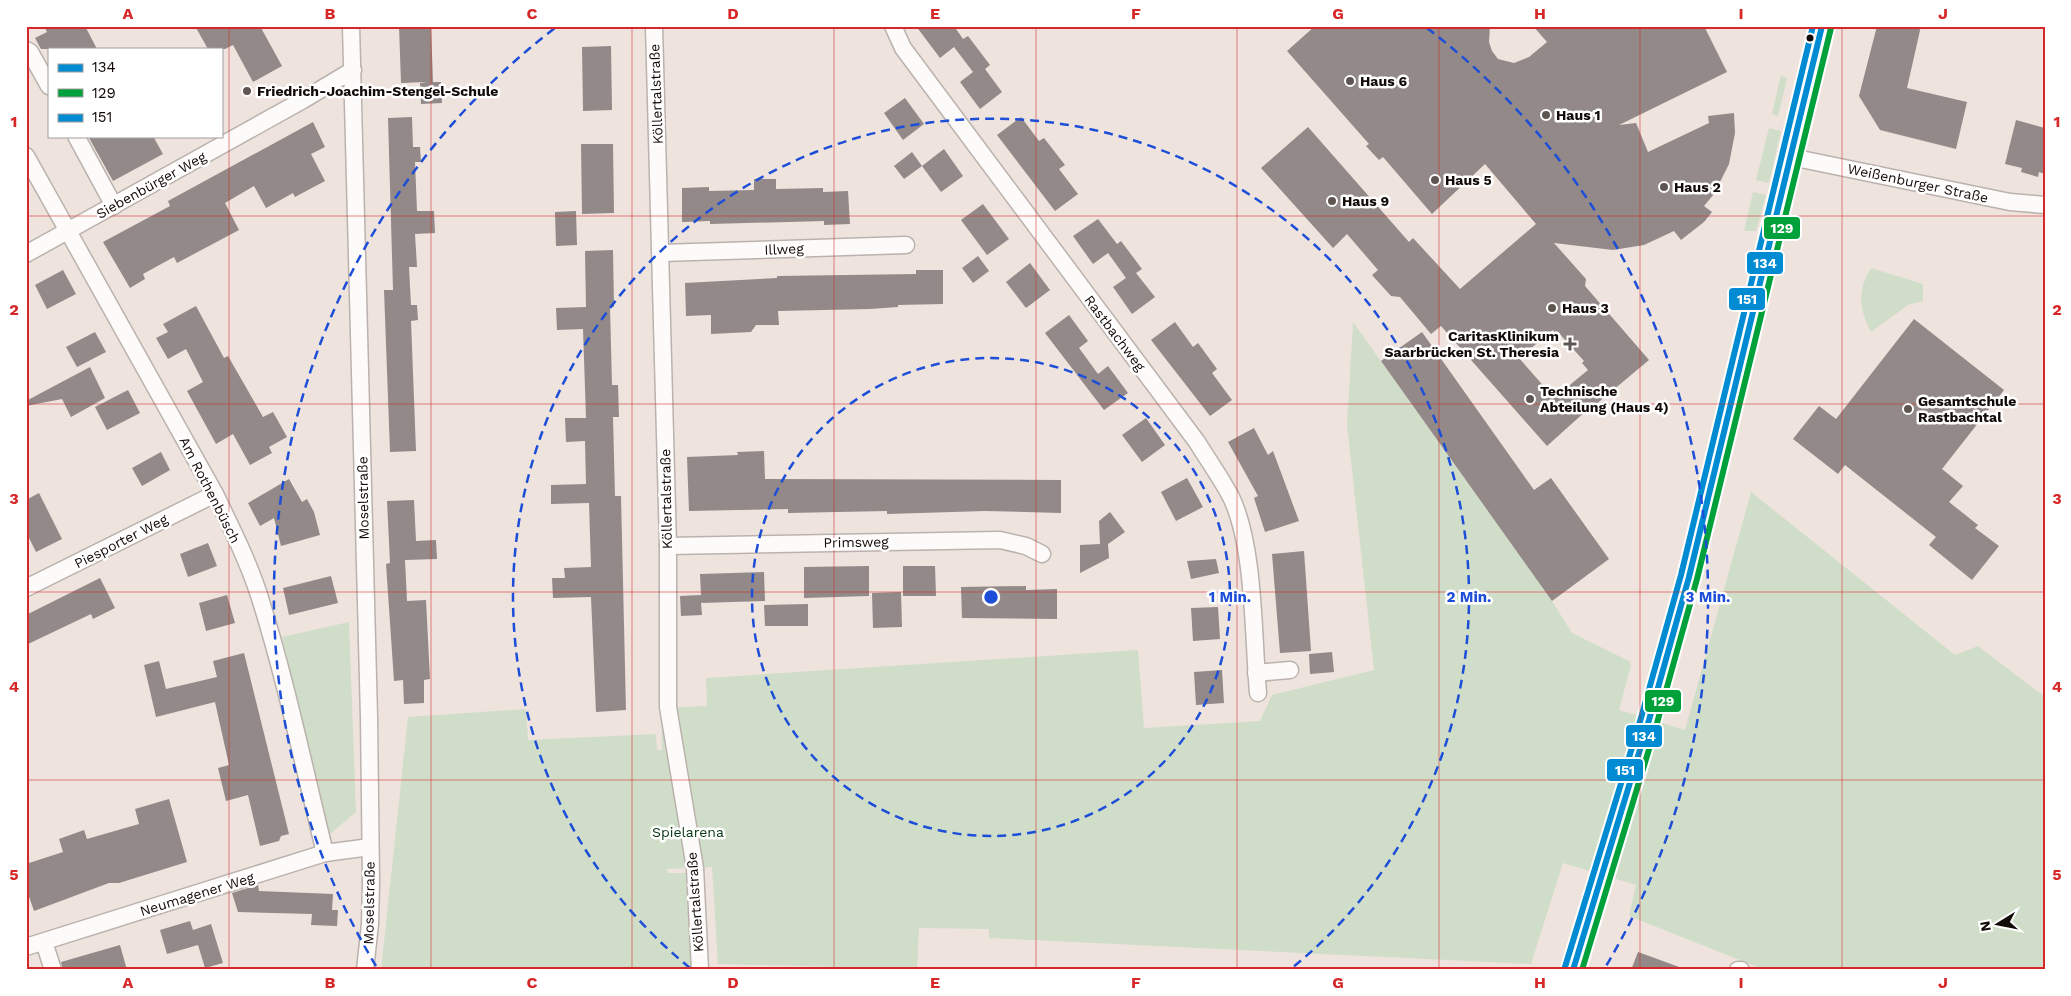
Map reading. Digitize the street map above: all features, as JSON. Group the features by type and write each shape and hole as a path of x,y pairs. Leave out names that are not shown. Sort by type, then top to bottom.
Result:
{"street":[{"name":"Moselstraße","path":"351,26 369,717 370,924 365,970"},
{"name":"Köllertalstraße","path":"654,26 668,546 668,707 695,868 700,970"},
{"name":"Rastbachweg","path":"893,26 903,48 1196,442 1231,498 1241,526 1248,558 1258,693"},
{"path":"1573,970 1649,720 1711,490 1822,26"},
{"path":"26,50 30,52 48,84"},
{"name":"Siebenbürger Weg","path":"26,254 303,100 352,70"},
{"path":"77,138 114,206"},
{"name":"Am Rothenbüsch","path":"26,156 215,494 258,594 325,853"},
{"name":"Weißenburger Straße","path":"1791,157 2010,202 2045,206"},
{"name":"Illweg","path":"661,253 906,245"},
{"name":"Piesporter Weg","path":"26,588 215,494"},
{"name":"Primsweg","path":"668,546 1000,540 1026,546 1042,554"},
{"path":"1256,673 1290,670"},
{"name":"Neumagener Weg","path":"26,947 325,853 370,847"},
{"path":"44,942 53,970"}],"green space":[{"path":"1781,75 1787,79 1778,116 1772,114"},
{"path":"1769,128 1781,131 1769,183 1756,180"},
{"path":"1753,192 1766,195 1756,231 1744,231"},
{"path":"1871,268 1923,284 1923,301 1908,305 1871,332 1864,315 1861,300 1863,284"},
{"name":"Spielarena","path":"1353,322 1552,601 1572,633 1629,661 1631,665 1619,710 1685,730 1751,492 1955,655 1978,646 2045,697 2045,970 1765,970 1629,916 1636,885 1563,863 1531,964 989,938 989,929 919,928 917,969 718,964 712,867 667,869 668,873 686,873 691,970 381,970 408,717 526,709 528,740 656,734 657,750 662,750 661,708 707,706 706,678 1138,650 1144,728 1260,721 1272,695 1374,670 1347,425"},
{"path":"349,622 356,812 329,835 282,637"}],"building":[{"path":"44,26 85,26 96,48 41,49 35,38 47,32"},
{"path":"195,26 260,26 282,66 253,82 233,45 225,49 207,48"},
{"path":"399,26 431,26 433,82 441,82 442,103 421,104 420,83 427,82 401,83"},
{"path":"916,26 954,26 963,39 968,36 990,65 985,69 1002,92 980,109 960,82 973,72 954,47 940,58"},
{"path":"1315,26 1490,26 1489,42 1492,51 1498,59 1514,63 1529,57 1547,42 1533,26 1704,26 1727,72 1619,125 1636,123 1648,152 1709,123 1708,116 1734,113 1735,133 1729,164 1714,194 1704,206 1712,212 1704,222 1681,240 1674,231 1644,245 1613,250 1554,243 1586,279 1585,286 1649,360 1587,410 1547,446 1441,326 1431,334 1400,297 1391,296 1372,275 1378,270 1347,234 1333,248 1261,168 1308,127 1409,242 1413,238 1460,289 1536,224 1485,164 1432,214 1383,157 1379,160 1366,146 1369,144 1287,51","holes":["1553,330 1555,333 1557,331 1584,361 1582,363 1588,370 1554,398 1519,358"]},
{"path":"1877,26 1921,26 1907,88 1967,102 1956,149 1880,130 1859,96"},
{"path":"611,46 612,110 583,111 582,47"},
{"path":"905,98 924,124 903,140 884,113"},
{"path":"412,117 413,147 420,147 421,162 415,162 417,211 434,211 435,233 415,234 417,267 409,267 411,305 417,305 418,320 411,321 416,451 390,452 384,290 393,290 388,118"},
{"path":"1021,117 1039,141 1044,138 1065,165 1059,169 1078,194 1055,211 997,135"},
{"path":"2016,120 2045,128 2045,174 2039,172 2038,177 2021,172 2022,168 2005,164"},
{"path":"313,122 325,147 311,154 325,181 295,197 293,193 266,208 254,186 225,203 239,230 177,263 174,257 143,274 145,279 130,288 103,242 170,206 168,201"},
{"path":"89,138 154,138 163,154 113,181"},
{"path":"581,144 613,144 614,213 582,214"},
{"path":"944,149 963,176 941,192 922,166"},
{"path":"912,152 922,166 904,179 894,166"},
{"path":"754,179 776,179 776,189 823,188 823,192 848,191 850,224 824,225 824,221 710,224 710,221 682,222 682,188 709,187 709,191 754,190"},
{"path":"983,204 1009,239 987,255 961,220"},
{"path":"576,211 577,245 556,246 555,212"},
{"path":"1098,219 1117,244 1121,241 1142,269 1136,273 1155,297 1132,314 1113,287 1126,278 1108,253 1093,264 1073,236"},
{"path":"613,250 614,307 610,307 612,385 618,385 619,417 613,417 615,496 621,496 626,710 596,712 591,597 553,598 552,578 565,578 564,568 591,567 589,503 551,504 551,485 586,484 585,441 566,442 565,418 586,418 583,329 557,330 556,308 586,307 585,251"},
{"path":"978,256 989,271 973,283 962,268"},
{"path":"1030,263 1050,290 1026,308 1006,282"},
{"path":"63,270 76,294 47,309 35,285"},
{"path":"916,270 943,270 943,304 898,305 898,307 870,309 778,311 779,325 756,325 751,332 711,334 711,315 686,316 685,283 777,278 777,276 916,274"},
{"path":"196,306 224,358 228,356 263,417 273,412 287,437 269,447 272,453 250,465 233,434 216,444 187,391 203,382 186,349 168,359 156,338 168,332 163,324"},
{"path":"1069,315 1088,341 1079,348 1098,374 1108,366 1128,393 1104,410 1045,333"},
{"path":"1914,319 2004,390 1942,469 1963,486 1949,502 1978,525 1975,528 1999,546 1972,580 1929,545 1936,537 1845,465 1838,474 1793,439 1819,406 1836,419"},
{"path":"1175,322 1193,347 1198,343 1217,369 1212,373 1232,400 1210,416 1151,340"},
{"path":"95,332 106,352 77,367 66,347"},
{"path":"1422,332 1534,490 1551,478 1609,559 1552,601 1381,361"},
{"path":"90,367 105,398 71,417 62,399 26,406 26,401"},
{"path":"128,390 140,413 107,430 95,407"},
{"path":"1146,418 1165,445 1142,462 1122,435"},
{"path":"1254,428 1268,455 1273,451 1299,521 1265,532 1254,498 1258,496 1228,442"},
{"path":"764,451 765,479 1061,480 1061,513 985,511 887,514 887,511 788,513 788,509 689,511 687,457 738,455 737,452"},
{"path":"161,452 170,470 142,486 132,468"},
{"path":"1187,478 1203,507 1176,521 1161,492"},
{"path":"289,479 302,502 307,499 314,512 320,535 281,546 274,518 260,526 248,503"},
{"path":"39,493 62,539 36,552 26,532 26,500"},
{"path":"414,500 416,541 436,540 437,559 405,560 407,601 426,600 430,679 424,680 424,703 404,704 403,680 394,681 386,564 390,563 387,501"},
{"path":"1110,512 1125,532 1108,544 1109,558 1080,573 1080,545 1100,544 1099,521"},
{"path":"208,543 217,566 188,577 180,554"},
{"path":"1304,551 1311,651 1280,653 1272,554"},
{"path":"1216,559 1219,573 1191,579 1187,561"},
{"path":"869,566 869,596 804,598 804,567"},
{"path":"903,566 935,566 936,596 903,596"},
{"path":"764,572 765,601 701,603 702,615 681,616 680,596 701,595 700,574"},
{"path":"331,576 338,603 289,615 283,588"},
{"path":"100,578 115,608 93,619 91,614 26,645 26,615"},
{"path":"1026,586 1026,590 1057,589 1057,619 962,618 961,587"},
{"path":"901,592 902,627 873,628 872,593"},
{"path":"227,595 235,623 206,631 199,603"},
{"path":"808,604 808,626 765,626 764,605"},
{"path":"1218,607 1220,639 1193,641 1191,608"},
{"path":"1332,652 1334,672 1310,674 1309,654"},
{"path":"244,653 289,834 281,836 279,841 260,846 248,795 226,801 218,768 229,765 215,702 156,717 144,665 159,661 166,689 217,677 213,661"},
{"path":"1222,670 1224,703 1196,705 1194,672"},
{"path":"169,799 187,862 119,883 109,883 34,911 26,888 26,864 63,852 59,839 84,830 87,839 139,824 135,809"},
{"path":"258,885 259,891 333,894 332,910 338,910 337,926 311,925 312,914 238,912 232,893"},
{"path":"190,921 193,930 211,924 223,963 205,968 198,945 167,954 160,930"},
{"path":"120,945 127,970 63,970 61,962"},
{"path":"1638,952 1682,968 1682,970 1631,970"}],"transit line":[{"name":"151","path":"1565,967 1641,718 1681,575 1813,26"},
{"name":"134","path":"1573,970 1649,720 1689,577 1822,26"},
{"name":"129","path":"1582,970 1657,723 1697,579 1831,28"}],"place":[{"name":"Haus 6","path":"1350,81"},
{"name":"Friedrich-Joachim-Stengel-Schule","path":"247,91"},
{"name":"Haus 1","path":"1546,115"},
{"name":"Haus 5","path":"1435,180"},
{"name":"Haus 2","path":"1664,187"},
{"name":"Haus 9","path":"1332,201"},
{"name":"Haus 3","path":"1552,308"},
{"name":"CaritasKlinikum Saarbrücken St. Theresia","path":"1570,344"},
{"name":"Technische Abteilung (Haus 4)","path":"1530,399"},
{"name":"Gesamtschule Rastbachtal","path":"1908,409"}]}
